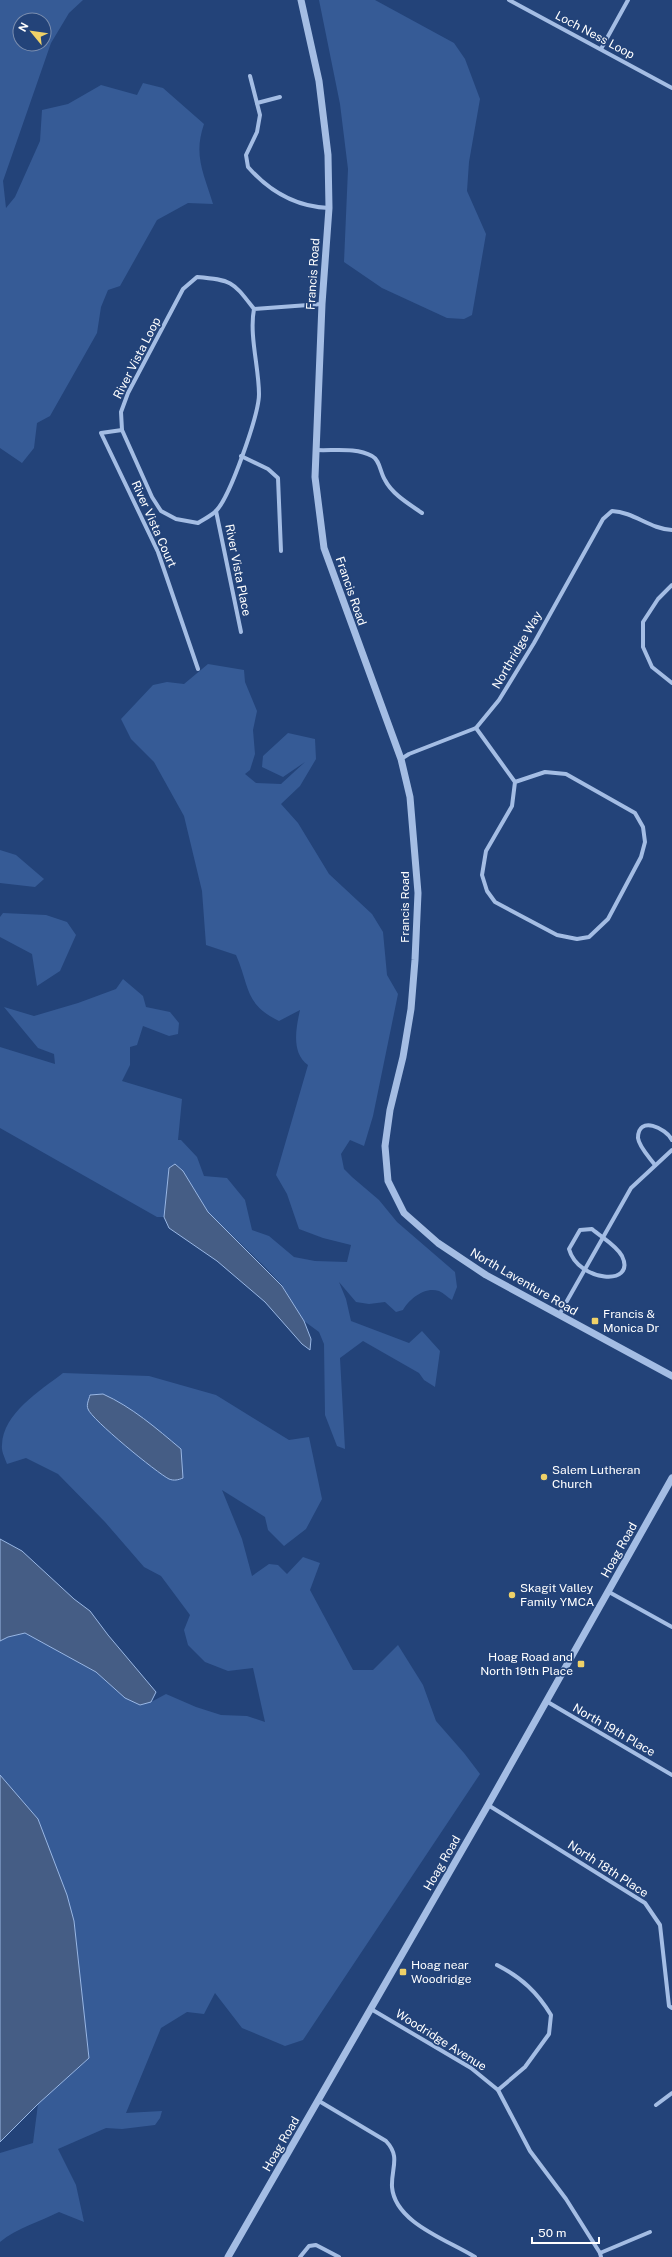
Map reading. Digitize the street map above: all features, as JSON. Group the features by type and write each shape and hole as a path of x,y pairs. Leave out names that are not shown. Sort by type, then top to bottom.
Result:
{"street":[{"name":"Francis Road","path":"301,0 320,88 328,155 329,208 322,304 315,477 324,548 401,759 410,797 418,900 411,1009 403,1057 390,1110 384,1146 388,1181"},
{"name":"Loch Ness Loop","path":"509,0 672,88"},
{"path":"601,50 628,0"},
{"path":"250,76 257,103 259,123 246,155 248,168 270,189 291,201 314,208 329,208"},
{"path":"257,103 280,97"},
{"name":"River Vista Loop","path":"197,278 221,279 237,287 254,309 259,396 254,418 241,456 223,501 216,511 198,522 176,519 161,510 152,497 122,430 121,412 128,393 184,289 197,278"},
{"path":"254,309 322,304"},
{"name":"River Vista Court","path":"122,430 101,433 158,552 198,669"},
{"path":"316,450 360,452 374,457 381,468 385,480 399,497 422,513"},
{"path":"241,456 268,469 278,478 281,551"},
{"name":"River Vista Place","path":"216,511 241,632"},
{"name":"Northridge Way","path":"401,759 409,754 476,728 499,700 516,675 603,518 612,511 623,512 661,529 672,530"},
{"path":"672,585 658,599 643,622 643,647 652,666 672,683"},
{"path":"476,728 515,782 512,806 486,851 482,875 487,891 495,902 556,935 576,939 589,937 608,919 641,857 645,842 643,827 635,813 566,774 545,772 515,782"},
{"path":"655,1165 644,1151 638,1138 641,1129 646,1125 655,1125 670,1135 672,1140"},
{"path":"559,1315 631,1188 672,1150"},
{"name":"North Laventure Road","path":"388,1181 404,1212 438,1243 486,1275 672,1376"},
{"path":"592,1229 617,1248 622,1256 624,1266 622,1272 614,1277 605,1278 584,1270 571,1256 569,1249 580,1230 592,1229"},
{"name":"Hoag Road","path":"228,2257 488,1805 672,1478"},
{"path":"608,1592 672,1627"},
{"name":"North 19th Place","path":"546,1701 672,1775"},
{"name":"North 18th Place","path":"488,1805 645,1903 660,1925 669,2006 672,2008"},
{"path":"497,1965 516,1975 531,1987 551,2015 549,2034 525,2067 498,2090"},
{"name":"Woodridge Avenue","path":"371,2009 471,2068 498,2090 530,2152 566,2199 601,2255 650,2232"},
{"path":"656,2105 672,2093"},
{"path":"318,2101 386,2141 392,2148 395,2159 392,2187 396,2200 411,2221 475,2257"},
{"path":"300,2257 309,2246 316,2245 339,2257"}],"shaded area":[{"path":"0,0 83,0 69,13 52,41 52,12 12,12 12,52 48,52 3,181 6,208 15,197 40,141 42,110 68,104 101,85 137,95 143,83 163,88 204,124 200,146 201,164 213,204 188,203 157,220 120,286 108,290 101,307 97,333 50,416 37,423 34,448 22,463 0,448"},
{"path":"319,0 375,0 454,43 465,59 480,99 469,162 467,191 486,234 472,315 464,319 447,318 382,288 344,262 348,169 340,104"},
{"path":"208,664 244,670 245,682 257,711 253,730 255,754 250,770 245,774 256,783 281,784 305,762 283,777 262,767 263,756 288,733 315,739 316,759 300,786 281,804 298,823 329,874 372,914 383,932 387,975 398,994 373,1116 364,1146 350,1140 341,1154 344,1169 379,1200 397,1222 455,1272 457,1287 452,1300 439,1291 428,1290 418,1294 403,1310 396,1312 385,1302 369,1304 356,1302 339,1282 346,1299 351,1321 409,1343 422,1331 440,1351 435,1387 424,1380 419,1373 363,1341 340,1358 345,1449 337,1446 325,1415 324,1344 319,1332 304,1321 282,1285 208,1212 183,1171 175,1164 169,1168 164,1217 157,1217 0,1128 0,1047 55,1064 54,1054 38,1048 4,1007 34,1016 78,1003 116,989 123,979 143,996 146,1007 170,1012 179,1023 178,1034 169,1036 143,1026 137,1045 130,1047 130,1065 122,1081 182,1099 178,1140 181,1140 197,1157 204,1176 227,1178 245,1200 252,1230 269,1236 294,1257 315,1261 347,1262 351,1245 323,1238 299,1229 287,1194 276,1175 308,1065 299,1054 297,1047 296,1032 300,1010 279,1021 268,1015 259,1008 250,994 236,955 206,945 202,891 184,816 154,762 131,739 121,719 153,685 167,682 184,684"},
{"path":"0,850 16,855 44,879 35,887 0,883"},
{"path":"3,913 46,915 67,922 76,935 60,971 37,986 32,954 0,937 0,917"},
{"path":"175,1164 183,1171 208,1212 282,1286 304,1321 311,1339 310,1350 302,1344 265,1302 217,1261 169,1228 164,1217 169,1168"},
{"path":"63,1373 149,1376 216,1395 289,1440 309,1437 322,1499 306,1529 284,1546 268,1530 265,1517 222,1490 242,1539 252,1576 269,1564 278,1565 287,1574 303,1557 320,1563 310,1590 353,1670 373,1670 398,1645 423,1685 436,1721 480,1774 303,2040 285,2046 242,2028 215,1993 204,2014 187,2012 161,2028 126,2113 162,2111 160,2118 155,2125 122,2129 106,2128 58,2149 76,2185 84,2222 59,2212 21,2229 0,2242 0,2153 33,2143 38,2104 89,2058 74,1921 38,1819 0,1775 0,1641 8,1637 25,1633 96,1672 125,1698 151,1702 166,1694 196,1707 221,1715 247,1716 265,1722 253,1668 228,1671 205,1662 188,1645 184,1630 190,1615 161,1576 144,1567 105,1522 58,1474 26,1458 7,1464 2,1447 4,1433 9,1423 24,1404"},
{"path":"103,1394 134,1412 181,1449 183,1478 173,1480 162,1475 125,1446 92,1415 87,1407 90,1395"},
{"path":"0,1539 22,1551 74,1599 90,1611 108,1635 156,1692 151,1702 140,1705 125,1698 96,1672 25,1633 8,1637 0,1641"},
{"path":"0,1775 38,1819 67,1895 74,1921 89,2058 38,2104 0,2142"}],"place":[{"name":"Francis & Monica Dr","path":"595,1321"},
{"name":"Salem Lutheran Church","path":"544,1477"},
{"name":"Skagit Valley Family YMCA","path":"512,1595"},
{"name":"Hoag Road and North 19th Place","path":"581,1664"},
{"name":"Hoag near Woodridge","path":"403,1972"}]}
